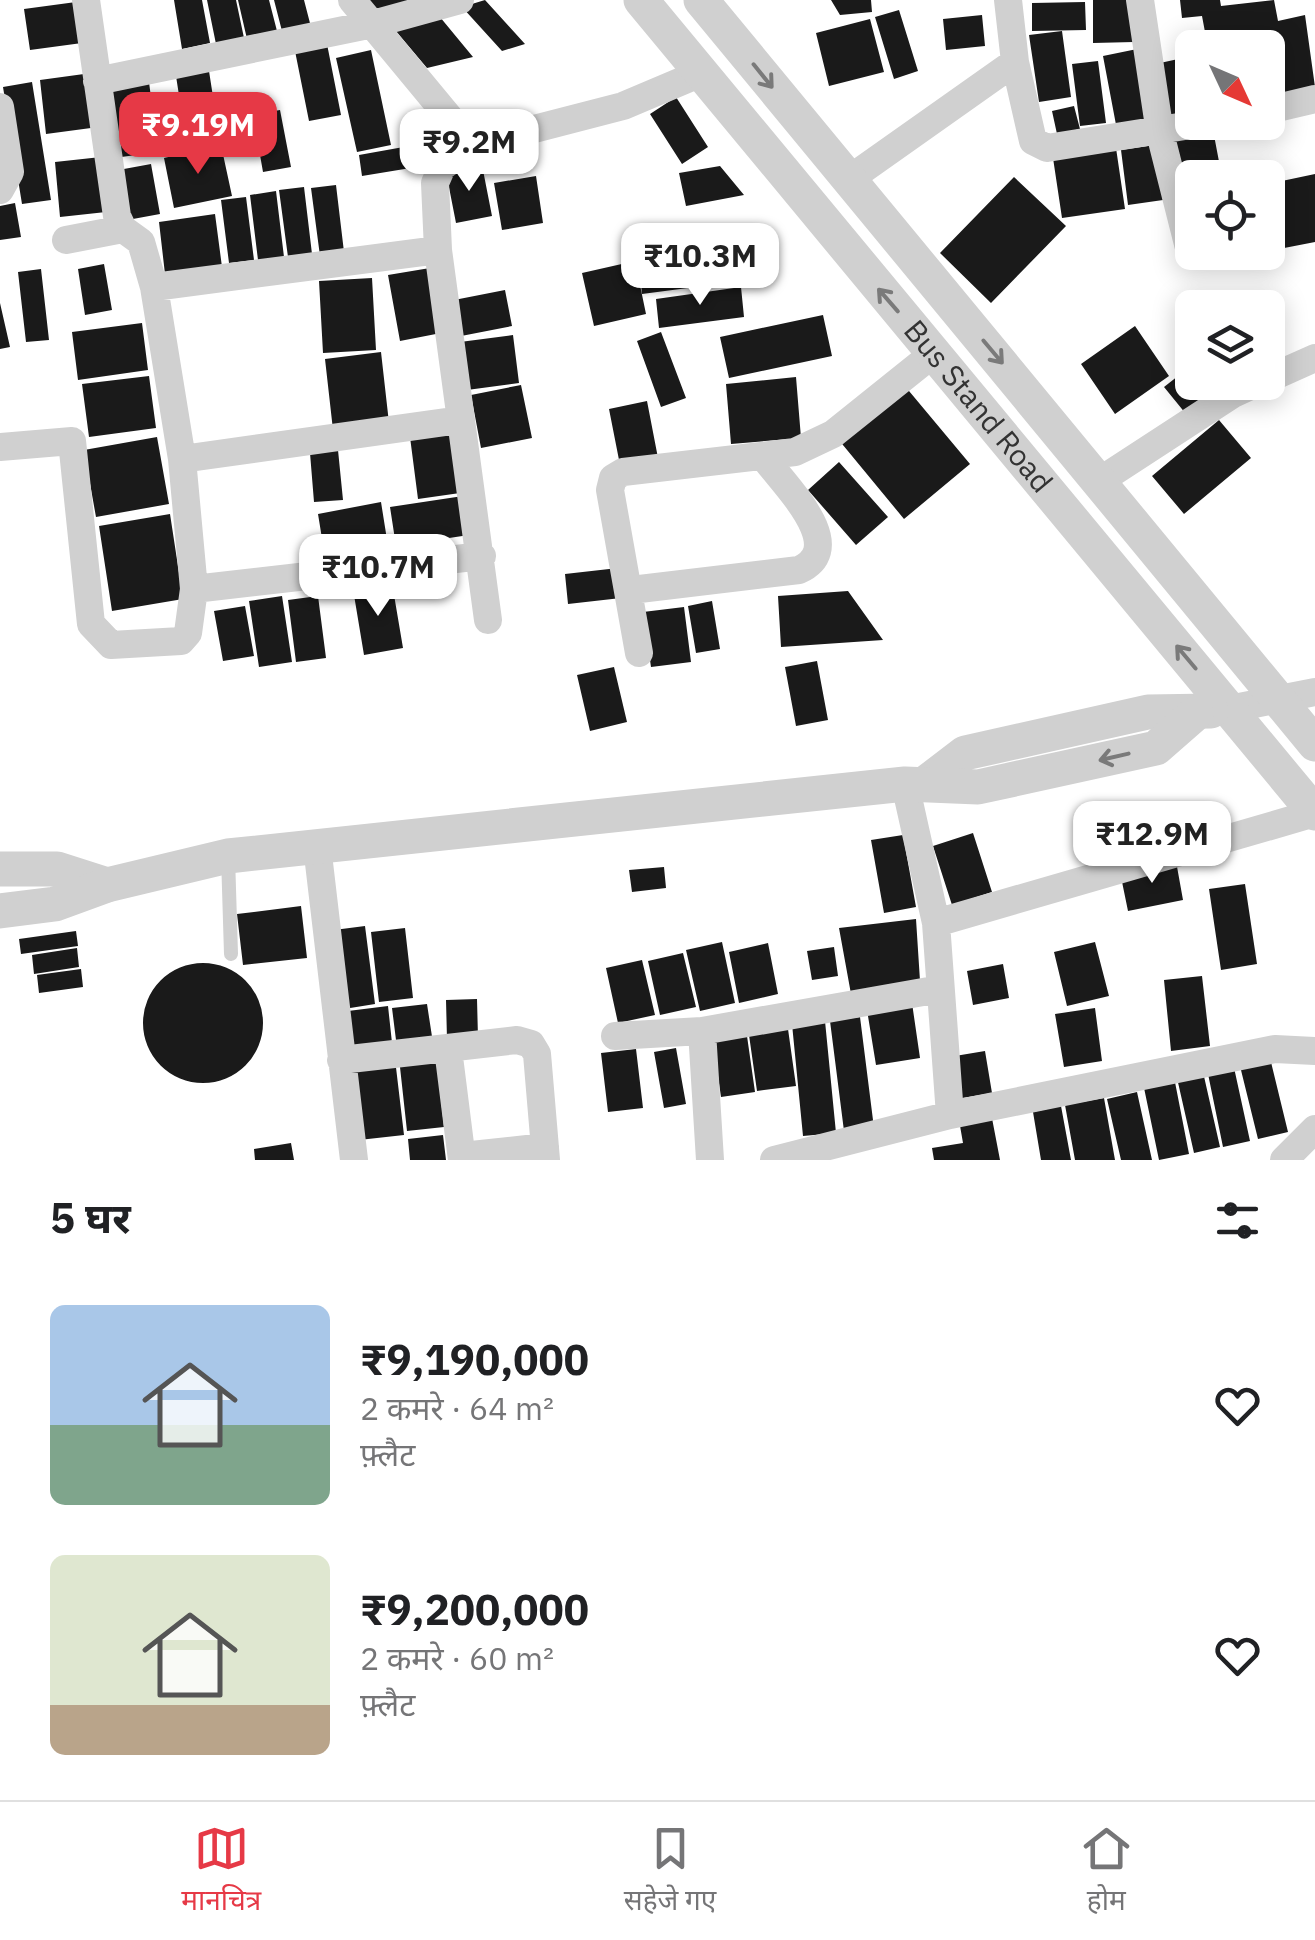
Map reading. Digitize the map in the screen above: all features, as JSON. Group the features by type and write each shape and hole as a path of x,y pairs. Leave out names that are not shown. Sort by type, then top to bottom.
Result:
{"street":[{"path":"0,447 72,441 90,624 99,637 111,645 134,647 181,641 188,633 194,589 182,460 154,287 141,242 123,228 117,216 86,0"},
{"path":"352,0 472,145"},
{"path":"97,81 373,24 460,0"},
{"name":"Bus Stand Road","path":"641,0 934,354 1213,710 1315,813"},
{"name":"Bus Stand Road","path":"701,0 1315,744"},
{"path":"1008,0 1014,62 1033,141 1047,148 1175,130"},
{"path":"1140,0 1160,134 1175,195"},
{"path":"848,180 1014,62"},
{"path":"488,620 438,250 435,184 442,166 472,145 623,106 701,73"},
{"path":"1285,106 1315,99"},
{"path":"0,107 10,172 0,190"},
{"path":"66,240 123,228"},
{"path":"154,287 438,250"},
{"path":"639,653 631,590 610,490 613,478 623,472 795,452 833,434 934,354"},
{"path":"1285,371 1315,358"},
{"path":"1100,480 1225,400"},
{"path":"182,460 460,420"},
{"path":"631,590 799,570 815,562 821,552 818,532 763,456"},
{"path":"194,589 482,556"},
{"path":"0,911 55,904 107,885 228,856 916,783 978,787 1156,748 1213,710 1315,692"},
{"path":"916,783 936,923 950,1115"},
{"path":"936,923 1315,813"},
{"path":"317,846 354,1160"},
{"path":"0,869 56,869 107,885"},
{"path":"616,1036 702,1031 940,990"},
{"path":"702,1031 710,1160"},
{"path":"341,1060 517,1040 531,1044 537,1054 545,1154 462,1158 448,1048"},
{"path":"774,1160 950,1115 1275,1049 1315,1051"},
{"path":"1284,1160 1315,1129"}],"lane":[{"path":"228,856 231,954"}],"building":[{"path":"174,0 202,0 210,43 182,49"},
{"path":"207,0 236,0 244,38 216,44"},
{"path":"238,0 269,0 277,31 247,39"},
{"path":"274,0 304,0 311,27 283,35"},
{"path":"364,0 425,0 380,17"},
{"path":"485,0 525,44 502,51 462,7"},
{"path":"831,0 871,0 872,12 840,15"},
{"path":"1093,0 1134,0 1134,42 1093,43"},
{"path":"1180,0 1220,0 1221,6 1274,0 1278,21 1305,15 1315,87 1285,93 1285,30 1205,30 1202,16 1182,18"},
{"path":"76,2 82,43 30,50 24,9"},
{"path":"1085,2 1086,30 1032,31 1032,3"},
{"path":"899,10 918,71 894,79 875,17"},
{"path":"435,11 473,57 427,68 390,24"},
{"path":"982,15 985,46 946,50 943,19"},
{"path":"870,19 884,72 829,86 816,33"},
{"path":"1062,31 1071,97 1039,102 1029,35"},
{"path":"327,44 341,115 309,121 295,51"},
{"path":"1142,48 1156,123 1117,130 1103,56"},
{"path":"371,50 391,145 357,152 336,58"},
{"path":"1175,60 1175,117 1171,118 1160,63"},
{"path":"1098,61 1106,123 1080,126 1072,64"},
{"path":"209,71 220,142 187,147 176,76"},
{"path":"84,74 91,128 46,134 40,80"},
{"path":"32,82 51,200 22,204 3,87"},
{"path":"149,82 158,152 114,158 106,89"},
{"path":"676,97 708,147 682,164 650,114"},
{"path":"1074,106 1080,129 1057,134 1052,111"},
{"path":"280,110 291,167 263,172 253,115"},
{"path":"1169,138 1215,140 1219,160 1175,160 1175,170"},
{"path":"437,141 441,163 362,176 359,155"},
{"path":"221,145 232,196 174,208 164,158"},
{"path":"1155,145 1163,200 1128,205 1121,150"},
{"path":"1116,148 1125,209 1062,218 1053,158"},
{"path":"101,157 106,212 60,217 55,162"},
{"path":"151,164 160,214 122,221 113,171"},
{"path":"482,165 492,216 456,223 446,172"},
{"path":"720,166 744,195 686,206 679,173"},
{"path":"1315,174 1315,242 1285,248 1285,180"},
{"path":"536,176 543,223 502,230 494,183"},
{"path":"1014,177 1066,226 991,303 940,253"},
{"path":"336,185 344,252 320,256 311,188"},
{"path":"304,187 312,254 288,257 279,190"},
{"path":"276,191 284,257 258,260 250,195"},
{"path":"246,197 254,260 229,263 221,200"},
{"path":"15,203 21,237 0,240 0,206"},
{"path":"215,214 222,267 165,274 159,222"},
{"path":"768,246 772,277 642,294 639,264"},
{"path":"635,261 646,314 594,326 582,273"},
{"path":"104,264 112,310 85,315 78,269"},
{"path":"430,268 441,333 400,341 388,275"},
{"path":"41,269 49,340 26,342 18,272"},
{"path":"372,278 376,350 323,353 319,281"},
{"path":"741,287 744,317 659,328 656,299"},
{"path":"505,290 512,326 456,337 449,301"},
{"path":"0,303 10,347 0,349"},
{"path":"823,315 832,356 729,378 720,337"},
{"path":"142,323 148,370 78,380 72,332"},
{"path":"1135,326 1169,376 1115,414 1081,364"},
{"path":"661,332 686,398 661,407 637,341"},
{"path":"513,335 519,383 467,390 460,342"},
{"path":"381,352 389,423 333,430 325,359"},
{"path":"149,376 156,428 89,437 82,384"},
{"path":"796,377 801,438 731,444 726,384"},
{"path":"1175,378 1175,400 1204,400 1186,414 1164,387"},
{"path":"521,385 532,438 481,448 471,395"},
{"path":"904,385 970,464 904,519 838,439"},
{"path":"647,401 658,458 620,465 609,409"},
{"path":"1219,420 1251,458 1184,514 1152,476"},
{"path":"452,431 460,493 418,499 410,437"},
{"path":"157,437 169,504 96,517 84,450"},
{"path":"338,450 343,500 314,502 310,453"},
{"path":"839,462 888,517 856,545 808,490"},
{"path":"463,496 469,535 396,546 390,507"},
{"path":"381,502 388,546 325,557 318,514"},
{"path":"170,514 183,599 112,611 99,526"},
{"path":"618,568 621,598 568,604 565,574"},
{"path":"392,583 403,648 364,655 353,589"},
{"path":"848,591 883,640 781,647 778,596"},
{"path":"282,596 292,662 259,667 249,601"},
{"path":"318,596 326,658 296,662 288,600"},
{"path":"712,601 720,649 696,653 688,606"},
{"path":"245,606 254,656 223,661 214,611"},
{"path":"684,607 691,662 651,667 643,612"},
{"path":"817,661 828,720 796,726 785,667"},
{"path":"614,667 627,722 590,731 577,675"},
{"path":"973,833 992,892 952,905 933,846"},
{"path":"903,835 916,907 884,913 871,840"},
{"path":"1176,861 1183,900 1128,911 1120,872"},
{"path":"664,867 666,888 632,892 629,870"},
{"path":"1245,884 1257,964 1221,970 1209,889"},
{"path":"301,906 307,958 243,965 237,914"},
{"path":"916,919 920,981 851,994 839,928"},
{"path":"365,926 375,1004 344,1009 334,930"},
{"path":"405,928 413,998 379,1002 371,932"},
{"path":"76,931 78,946 21,954 19,939"},
{"path":"722,942 735,1003 700,1011 686,950"},
{"path":"1095,942 1109,996 1067,1006 1054,952"},
{"path":"768,943 778,994 739,1003 729,952"},
{"path":"834,947 838,976 812,980 807,951"},
{"path":"77,948 79,967 34,974 32,955"},
{"path":"683,953 696,1007 660,1015 648,961"},
{"path":"642,960 655,1015 618,1023 606,968"},
{"path":"203,963 226,967 246,980 259,1000 263,1023 259,1046 246,1066 226,1079 203,1083 180,1079 160,1066 147,1046 143,1023 147,1000 160,980 180,967"},
{"path":"1003,964 1009,998 973,1005 967,971"},
{"path":"81,969 83,987 39,993 37,975"},
{"path":"1202,976 1210,1046 1171,1051 1164,980"},
{"path":"477,999 478,1038 447,1039 446,1000"},
{"path":"912,1003 920,1058 876,1065 867,1010"},
{"path":"427,1004 433,1043 397,1048 392,1008"},
{"path":"388,1006 393,1052 353,1056 348,1011"},
{"path":"1095,1008 1102,1061 1064,1067 1055,1014"},
{"path":"860,1017 874,1128 844,1131 830,1021"},
{"path":"825,1021 836,1133 803,1136 792,1024"},
{"path":"788,1029 796,1086 757,1091 749,1035"},
{"path":"747,1036 755,1092 721,1097 713,1041"},
{"path":"676,1048 686,1104 664,1108 654,1052"},
{"path":"636,1049 643,1108 608,1112 601,1053"},
{"path":"985,1051 992,1093 956,1099 949,1057"},
{"path":"436,1053 444,1127 407,1131 399,1058"},
{"path":"1269,1054 1288,1132 1258,1139 1239,1062"},
{"path":"395,1059 404,1135 359,1140 350,1064"},
{"path":"1233,1063 1250,1141 1223,1147 1207,1069"},
{"path":"1203,1072 1220,1147 1194,1153 1177,1078"},
{"path":"1174,1077 1189,1154 1159,1160 1143,1083"},
{"path":"1137,1092 1152,1160 1121,1160 1107,1099"},
{"path":"1104,1098 1115,1160 1075,1160 1065,1105"},
{"path":"1061,1106 1071,1160 1041,1160 1033,1112"},
{"path":"991,1113 1000,1160 934,1160 932,1148 963,1143 959,1120"},
{"path":"443,1135 446,1160 410,1160 408,1139"},
{"path":"291,1143 294,1160 255,1160 254,1149"}]}
